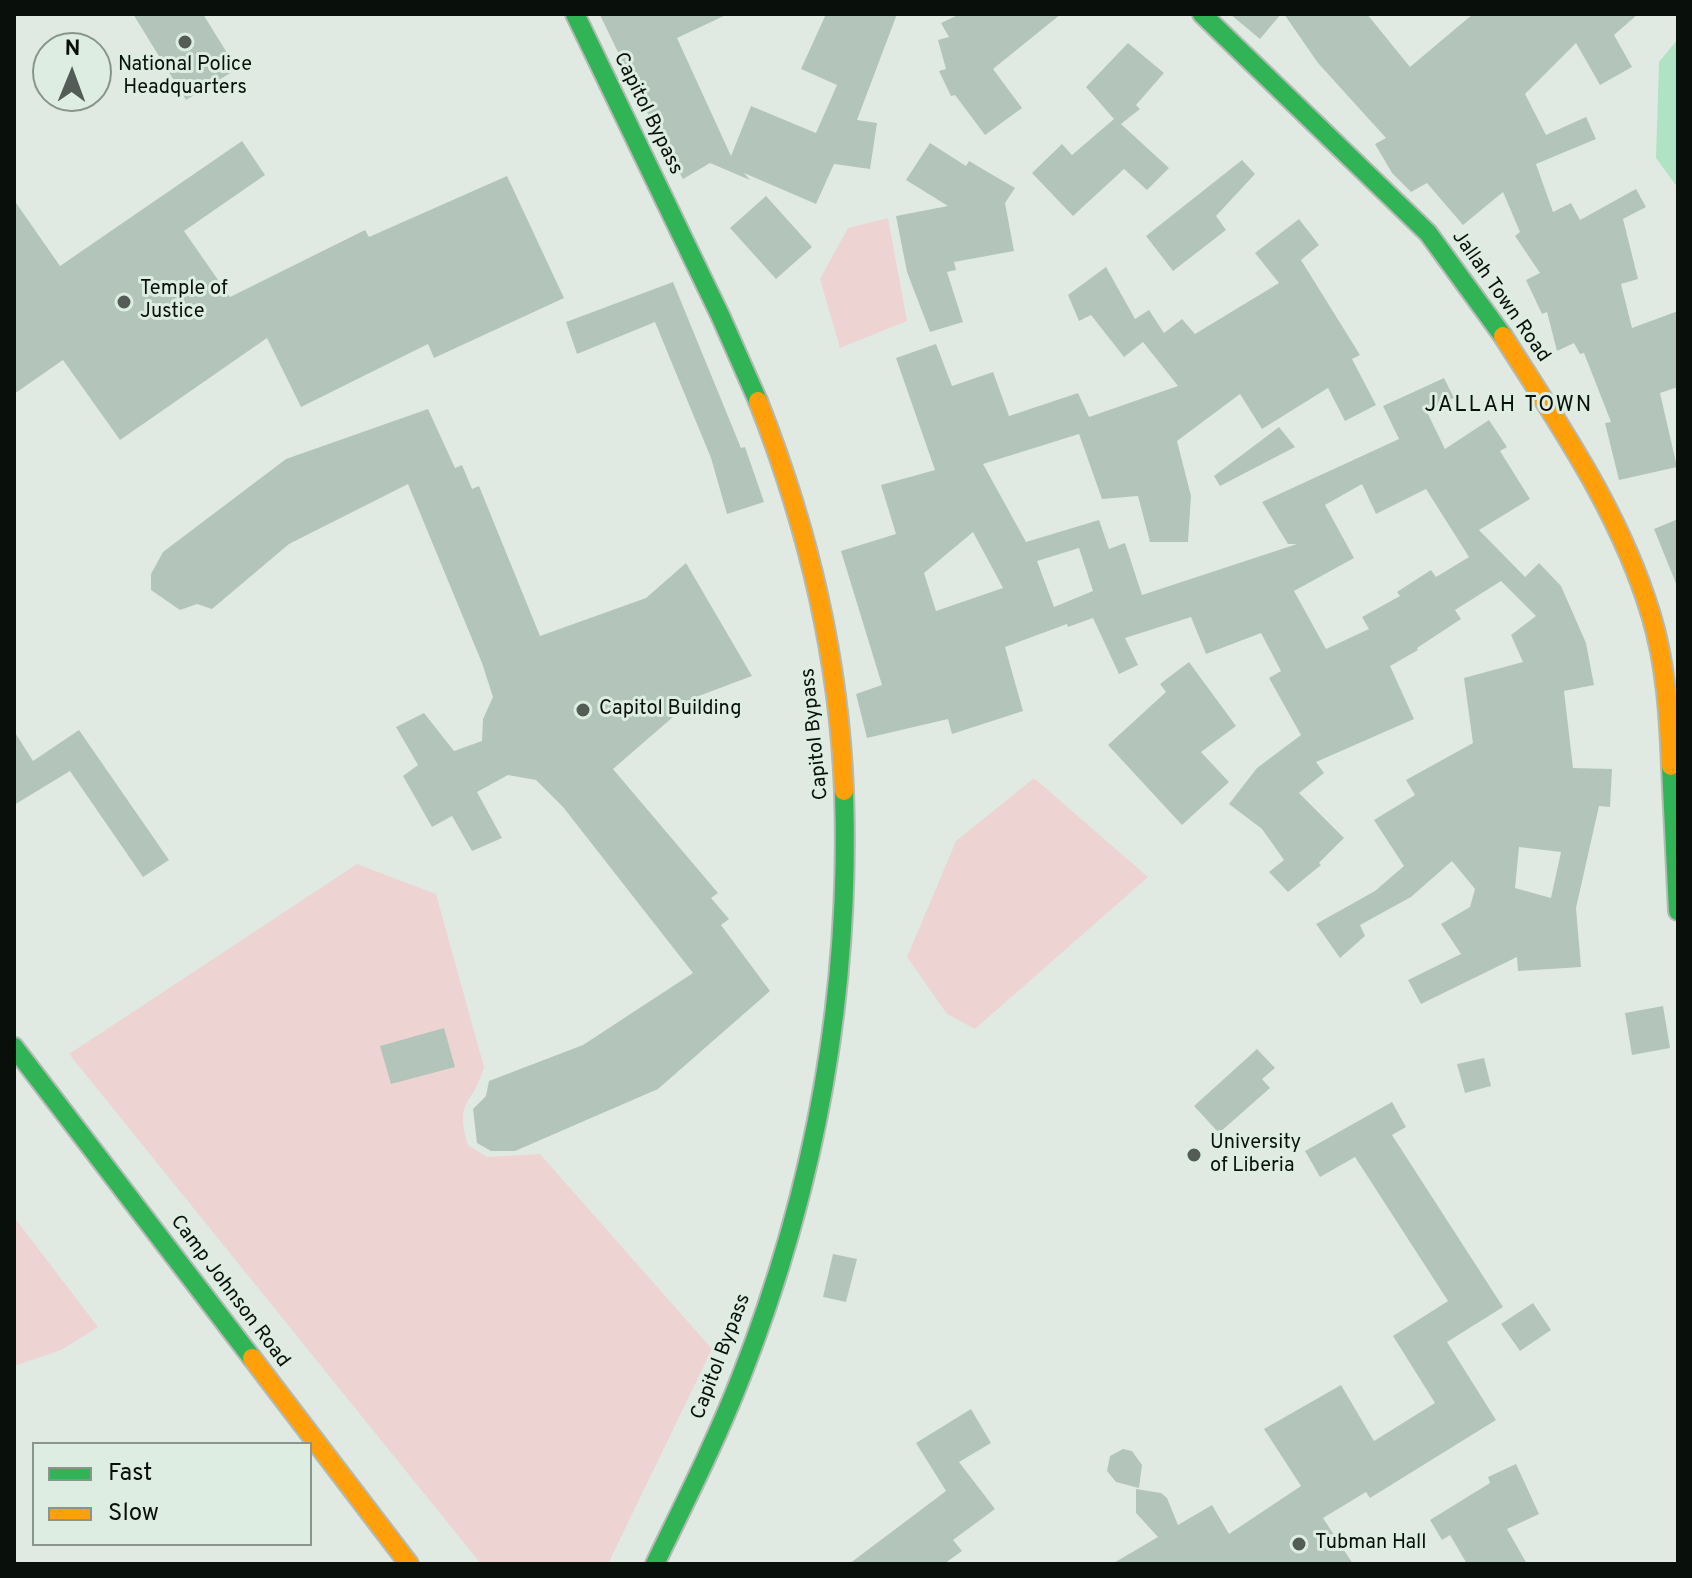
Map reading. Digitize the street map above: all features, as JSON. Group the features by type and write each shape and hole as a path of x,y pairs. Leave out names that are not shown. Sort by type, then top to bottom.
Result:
{"main road":[{"name":"Capitol Bypass","path":"575,14 738,351 795,503 827,644 846,776 847,900 840,1011 805,1182 749,1356 655,1564"},
{"name":"Jallah Town Road","path":"1202,14 1428,233 1498,327 1596,482 1621,534 1652,617 1668,699 1678,911"},
{"name":"Camp Johnson Road","path":"14,1047 409,1564"}],"shaded area":[{"path":"1678,39 1678,188 1656,158 1659,62"},
{"path":"888,218 907,321 840,348 820,279 848,228"},
{"path":"1034,778 1148,877 975,1029 947,1014 907,957 956,841"},
{"path":"357,864 436,894 484,1067 464,1110 468,1145 487,1157 540,1154 712,1349 608,1564 481,1564 69,1054"},
{"path":"14,1217 98,1327 61,1350 14,1366"}],"building":[{"name":"National Police Headquarters","path":"133,14 203,14 237,69 186,100"},
{"path":"728,14 677,38 731,156 751,106 816,133 837,85 801,69 826,14 897,14 857,120 877,123 870,169 834,164 816,204 744,173 750,180 710,163 683,179 661,141 600,15"},
{"path":"960,14 1061,14 993,69 1022,108 985,135 955,95 951,96 939,71 946,69 938,40 949,37 941,23"},
{"path":"1230,14 1281,14 1260,39"},
{"path":"1284,14 1367,14 1410,67 1473,14 1638,14 1614,35 1632,67 1600,85 1576,43 1525,94 1546,135 1586,117 1596,139 1536,164 1553,212 1571,203 1580,220 1636,189 1646,207 1623,219 1638,279 1621,284 1632,328 1678,311 1678,387 1660,393 1677,467 1619,480 1605,423 1611,422 1584,353 1580,354 1574,343 1557,351 1547,312 1542,314 1526,280 1540,273 1515,236 1520,232 1503,192 1463,225 1427,183 1411,192 1392,173 1375,144 1386,138 1318,63"},
{"path":"1128,43 1164,73 1136,105 1140,109 1121,124 1169,168 1147,190 1124,169 1073,216 1032,173 1062,144 1072,155 1114,119 1086,87"},
{"path":"242,141 265,175 184,231 230,297 365,230 369,237 507,176 564,298 434,358 428,344 301,407 267,338 120,440 63,360 14,394 14,200 60,266"},
{"path":"930,143 966,166 969,161 1015,188 1005,203 1014,251 954,262 956,270 947,272 963,322 930,332 907,272 896,216 948,206 906,180"},
{"path":"1242,160 1255,174 1216,216 1226,230 1173,271 1146,236"},
{"path":"766,196 812,247 776,279 730,228"},
{"path":"1299,219 1319,245 1301,260 1360,355 1352,359 1376,405 1345,421 1328,388 1262,429 1240,394 1177,441 1191,496 1188,542 1150,542 1138,496 1102,499 1079,434 983,464 1026,542 1099,520 1109,549 1125,543 1142,595 1297,544 1288,544 1262,502 1399,439 1383,406 1444,378 1454,398 1426,410 1445,449 1489,420 1507,447 1500,451 1530,499 1479,530 1525,577 1539,563 1561,586 1586,643 1594,685 1564,691 1573,768 1612,769 1610,807 1599,806 1576,908 1581,967 1518,971 1517,957 1421,1004 1408,980 1461,954 1441,924 1470,907 1475,889 1452,861 1411,897 1360,925 1365,936 1340,958 1316,924 1375,891 1404,866 1374,820 1415,795 1406,780 1473,743 1464,678 1523,662 1511,635 1536,616 1501,581 1455,610 1461,619 1390,666 1414,719 1316,762 1324,773 1299,793 1344,838 1319,863 1321,865 1288,892 1269,872 1284,860 1262,829 1229,804 1257,768 1301,735 1269,678 1281,671 1261,633 1206,654 1191,617 1125,638 1138,665 1119,674 1093,618 1068,627 1067,624 1005,647 1023,711 952,734 948,719 867,738 856,694 882,685 841,551 896,534 881,485 935,470 896,358 936,344 952,386 993,372 1009,416 1078,393 1089,417 1178,386 1143,342 1124,357 1091,315 1079,321 1068,295 1106,267 1135,319 1149,310 1164,333 1182,319 1195,334 1279,283 1255,253","holes":["1362,484 1376,514 1426,489 1469,557 1436,577 1431,570 1397,592 1400,596 1362,617 1369,629 1326,649 1294,591 1354,558 1325,505","973,532 1003,588 936,611 924,573","1079,548 1093,591 1054,607 1037,561","1519,847 1561,852 1551,898 1515,888"]},
{"path":"673,282 741,448 745,447 764,502 727,514 711,458 655,322 577,354 566,322"},
{"path":"428,409 455,468 462,465 472,489 479,486 540,636 646,598 686,563 752,676 696,697 613,769 718,893 711,898 729,919 721,925 770,991 658,1089 515,1151 491,1151 477,1143 473,1109 486,1096 489,1081 583,1045 693,973 563,807 536,780 508,775 477,792 502,838 472,851 452,816 432,827 403,776 418,765 396,727 424,713 454,751 482,741 483,719 493,697 408,484 289,544 212,609 197,604 180,610 151,590 151,574 163,552 286,459"},
{"path":"1279,427 1295,447 1220,486 1214,476"},
{"path":"1678,519 1678,585 1677,586 1654,529"},
{"path":"1189,662 1236,726 1201,752 1229,782 1182,825 1108,745 1166,692 1160,684"},
{"path":"79,730 169,860 143,877 70,771 14,805 14,731 33,761"},
{"path":"1663,1006 1670,1048 1632,1055 1625,1013"},
{"path":"444,1028 455,1067 391,1084 380,1046"},
{"path":"1257,1049 1275,1068 1262,1079 1270,1088 1219,1133 1194,1106"},
{"path":"1484,1058 1491,1086 1465,1093 1457,1064"},
{"path":"1392,1102 1406,1127 1392,1135 1503,1307 1447,1342 1496,1420 1370,1498 1366,1492 1323,1518 1353,1564 1112,1564 1158,1537 1136,1513 1136,1489 1161,1493 1167,1498 1178,1525 1212,1505 1229,1534 1301,1486 1264,1429 1341,1385 1374,1441 1435,1403 1393,1336 1448,1301 1355,1157 1320,1177 1305,1151"},
{"path":"833,1254 857,1259 846,1302 823,1297"},
{"path":"1533,1303 1551,1330 1520,1351 1501,1324"},
{"path":"971,1409 991,1443 959,1462 995,1509 953,1540 962,1551 944,1564 849,1564 946,1491 916,1443"},
{"path":"1123,1449 1132,1451 1142,1465 1139,1488 1116,1482 1107,1471 1110,1456"},
{"path":"1516,1464 1539,1514 1507,1529 1527,1564 1467,1564 1450,1535 1442,1540 1430,1520 1490,1483 1488,1477"}],"traffic: fast":[{"path":"575,14 720,315 758,401"},
{"path":"1202,14 1428,233 1503,336"},
{"path":"1671,766 1678,911"},
{"path":"655,1564 711,1448 741,1377 767,1306 808,1162 834,1016 845,867 844,791"},
{"path":"14,1047 252,1358"}],"traffic: slow":[{"path":"1503,336 1587,471 1638,577 1660,652 1668,709 1671,766"},
{"path":"758,401 776,448 818,593 835,691 844,791"},
{"path":"252,1358 409,1564"}],"place":[{"name":"National Police Headquarters","path":"185,42"},
{"name":"Temple of Justice","path":"124,302"},
{"name":"Capitol Building","path":"583,710"},
{"name":"University of Liberia","path":"1194,1155"},
{"name":"Tubman Hall","path":"1299,1544"}],"district":[{"name":"JALLAH TOWN","path":"1509,407"}]}
